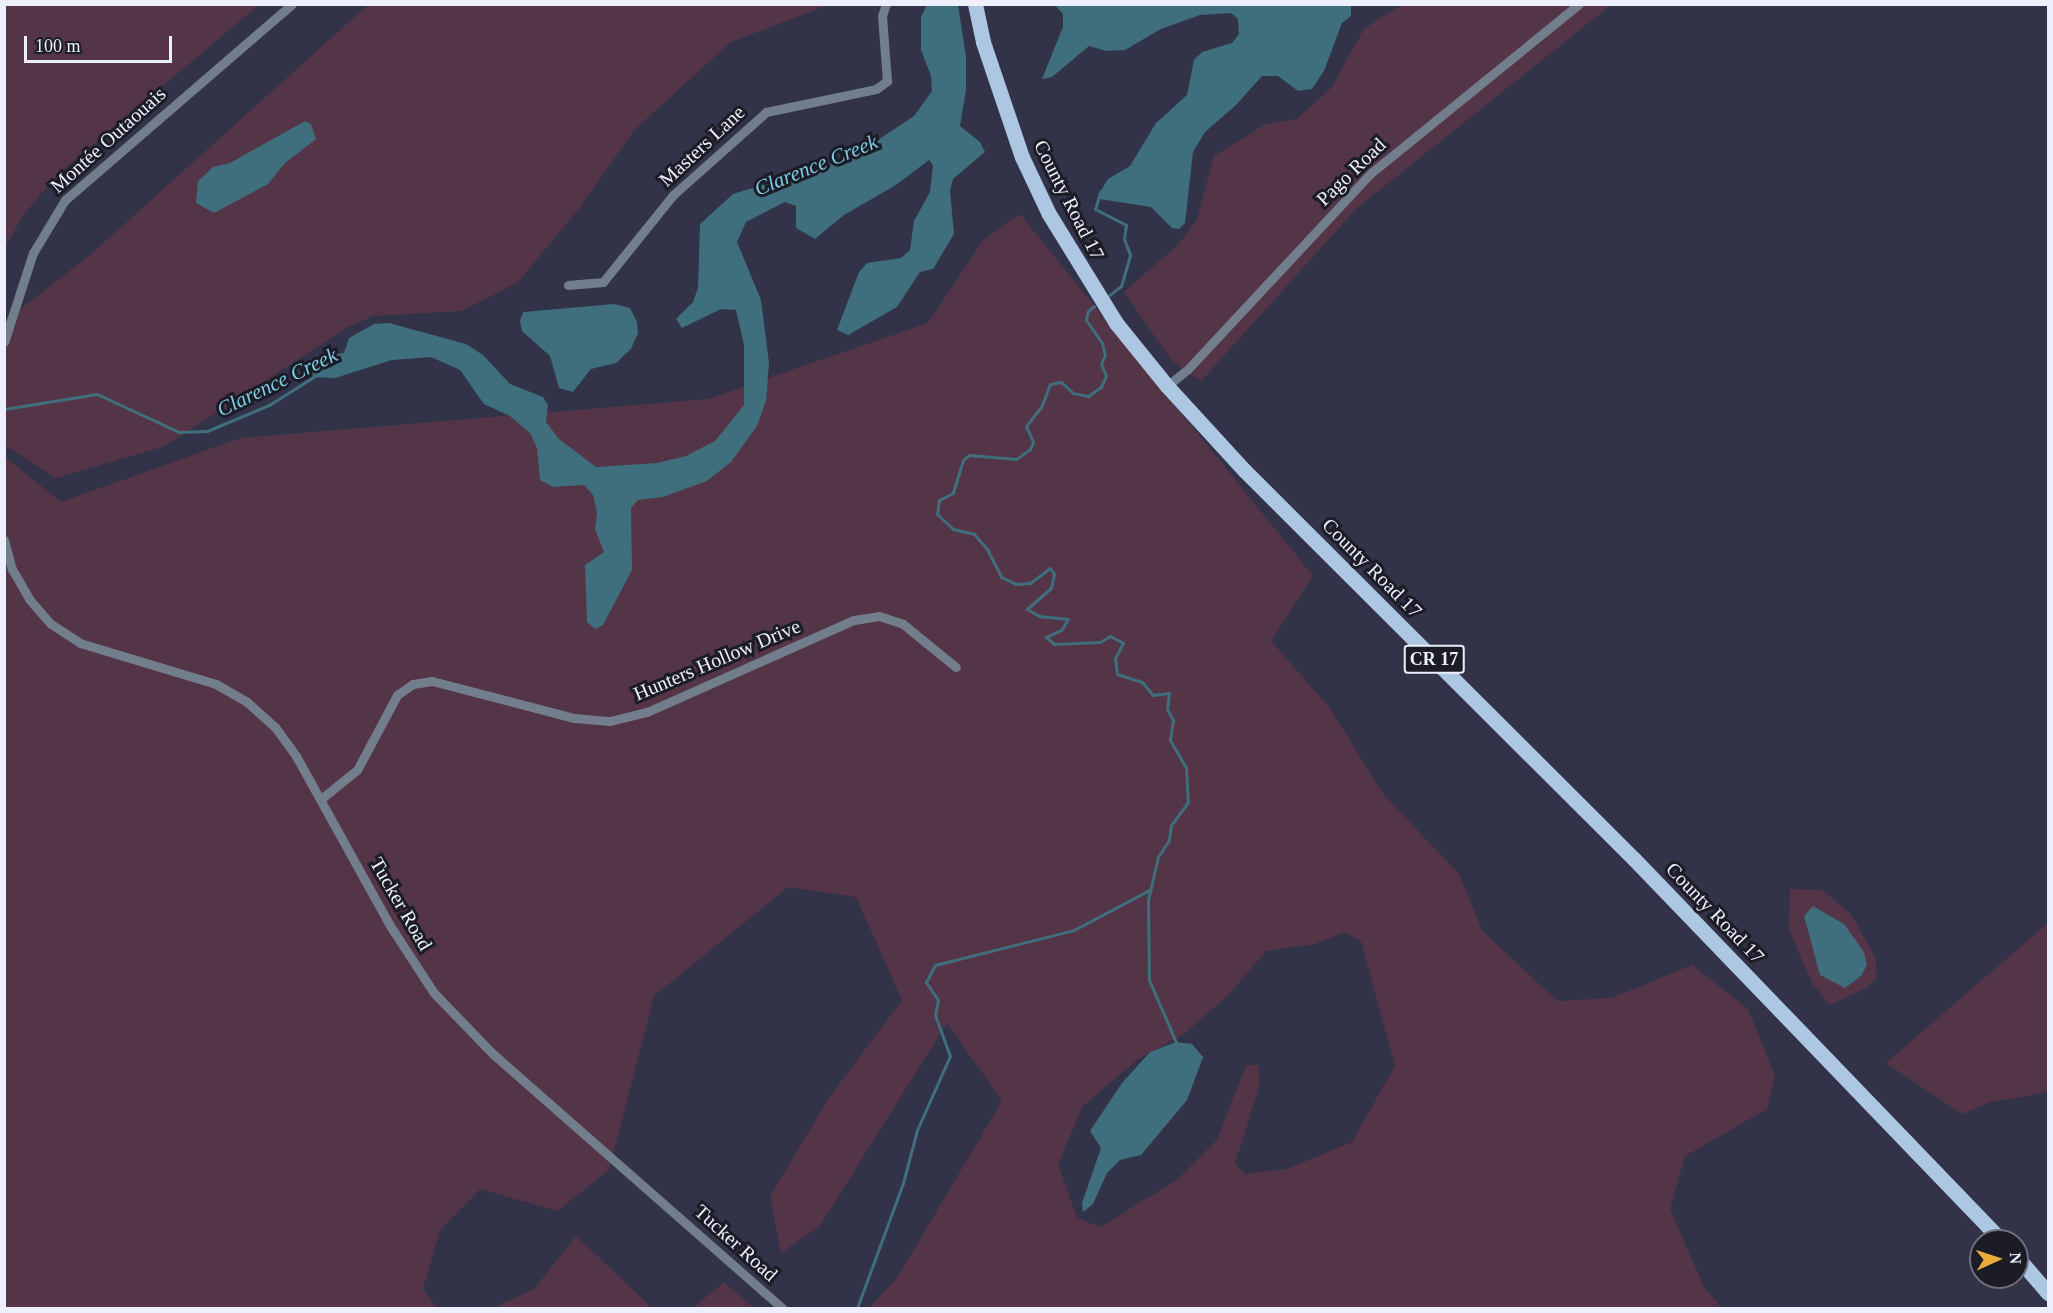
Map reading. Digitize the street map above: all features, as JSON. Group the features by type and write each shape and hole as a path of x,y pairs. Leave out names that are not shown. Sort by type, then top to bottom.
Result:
{"main road":[{"name":"County Road 17","path":"975,4 983,42 1022,157 1049,214 1116,323 1167,386 1245,471 1634,859 1990,1229"},
{"path":"2029,1270 2049,1293"}],"street":[{"name":"Montée Outaouais","path":"4,342 33,253 64,200 292,4"},
{"name":"Masters Lane","path":"568,285 603,282 673,195 766,112 876,89 887,81 882,16 886,4"},
{"name":"Pago Road","path":"1167,386 1188,369 1371,173 1580,4"},
{"name":"Tucker Road","path":"4,540 12,569 29,599 51,624 80,643 183,671 247,702 275,727 321,799 389,924 434,993 493,1054 782,1308"},
{"name":"Hunters Hollow Drive","path":"321,799 357,770 397,695 413,684 432,681 574,718 610,722 647,712 854,620 879,616 903,624 956,667"}],"shaded area":[{"path":"5,4 259,5 58,174 24,214 5,247"},
{"path":"368,5 829,5 731,42 634,130 581,206 518,282 462,311 373,316 348,327 165,446 56,478 5,445 5,321 89,256"},
{"path":"1401,5 1611,5 1357,208 1201,381 1172,361 1124,292 1177,246 1197,219 1214,156 1266,124 1297,119 1331,88 1364,29"},
{"path":"1020,214 1313,576 1271,641 1329,707 1383,794 1459,874 1482,930 1557,1001 1612,998 1692,965 1748,1009 1775,1076 1767,1109 1685,1156 1670,1209 1704,1287 1722,1308 869,1308 897,1278 1002,1101 947,1023 820,1226 781,1253 770,1196 829,1098 902,1000 856,897 788,887 654,996 609,1170 557,1211 480,1189 440,1230 423,1289 437,1308 5,1308 4,456 61,502 241,438 708,399 928,323 983,240","holes":["1344,932 1361,941 1395,1066 1352,1142 1287,1169 1245,1174 1235,1163 1259,1088 1259,1065 1246,1065 1217,1140 1178,1179 1101,1227 1077,1218 1058,1164 1082,1107 1137,1060 1184,1034 1228,995 1266,951 1315,944"]},
{"path":"1790,889 1822,890 1851,914 1875,957 1877,977 1865,989 1830,1005 1812,983 1789,929"},
{"path":"2048,923 2048,1092 1991,1102 1962,1114 1886,1063"},
{"path":"576,1236 652,1308 493,1308 534,1289"},
{"path":"724,1282 754,1308 693,1308"}],"water":[{"path":"927,5 958,5 966,56 966,90 960,126 980,142 985,152 953,179 950,191 954,234 933,269 920,272 897,307 848,335 837,330 859,272 867,263 901,258 910,250 914,221 930,192 933,165 929,160 896,185 844,215 815,239 796,228 796,206 785,202 746,222 737,242 761,300 769,363 766,401 757,426 731,462 707,481 663,497 638,500 631,508 632,570 603,625 595,629 587,622 585,565 604,552 595,529 597,513 593,495 584,485 553,487 540,480 537,448 530,433 510,416 484,404 460,370 431,357 392,360 335,378 313,377 305,371 305,364 310,359 344,353 349,338 374,324 389,323 466,344 483,355 510,384 543,397 548,405 546,422 559,439 596,467 657,463 686,456 715,441 744,405 744,345 736,310 721,309 682,328 676,319 693,302 698,288 700,224 733,194 851,158 914,116 932,91 931,76 921,50 921,17"},
{"path":"1055,5 1351,5 1351,16 1342,23 1324,71 1312,89 1298,91 1278,76 1262,76 1236,105 1205,132 1193,152 1185,223 1179,229 1172,228 1151,207 1099,199 1100,192 1108,179 1130,166 1156,123 1187,95 1194,60 1202,52 1232,43 1239,34 1238,19 1231,13 1200,15 1161,29 1125,50 1106,51 1089,46 1052,77 1042,79 1063,27 1063,14"},
{"path":"305,121 311,124 316,139 285,163 268,184 214,213 196,203 198,181 213,167 230,163"},
{"path":"614,304 630,308 637,322 638,333 631,349 616,363 591,369 573,392 559,388 550,356 522,331 520,321 523,312"},
{"path":"1813,906 1844,924 1864,952 1867,965 1861,976 1845,988 1820,975 1804,916"},
{"path":"1176,1042 1192,1044 1203,1057 1187,1100 1141,1155 1120,1160 1107,1173 1093,1204 1083,1212 1082,1203 1101,1148 1090,1131 1122,1083 1150,1052"}],"waterway":[{"name":"Clarence Creek","path":"1365,4 1373,4"},
{"path":"1100,192 1095,209 1126,225 1124,239 1130,255 1121,286 1108,296"},
{"path":"1094,306 1088,311 1086,320 1102,343 1105,355 1101,364 1106,376 1101,387 1088,396 1073,393 1061,382 1050,384 1041,407 1026,426 1033,442 1030,449 1016,459 969,455 963,460 953,493 939,500 937,514 953,529 974,534 987,549 1001,577 1016,584 1030,583 1050,568 1054,574 1051,588 1027,609 1039,616 1068,619 1061,630 1046,637 1054,644 1100,642 1110,636 1123,643 1115,658 1117,674 1142,682 1153,695 1169,693 1167,709 1173,720 1170,740 1186,768 1188,802 1171,825 1169,840 1158,857 1148,900 1149,980 1176,1042"},
{"name":"Clarence Creek","path":"4,409 97,394 179,432 207,431 269,405 315,376"},
{"path":"857,1308 903,1183 917,1130 950,1056 935,1015 938,1000 926,982 935,965 1074,930 1151,889"}]}
